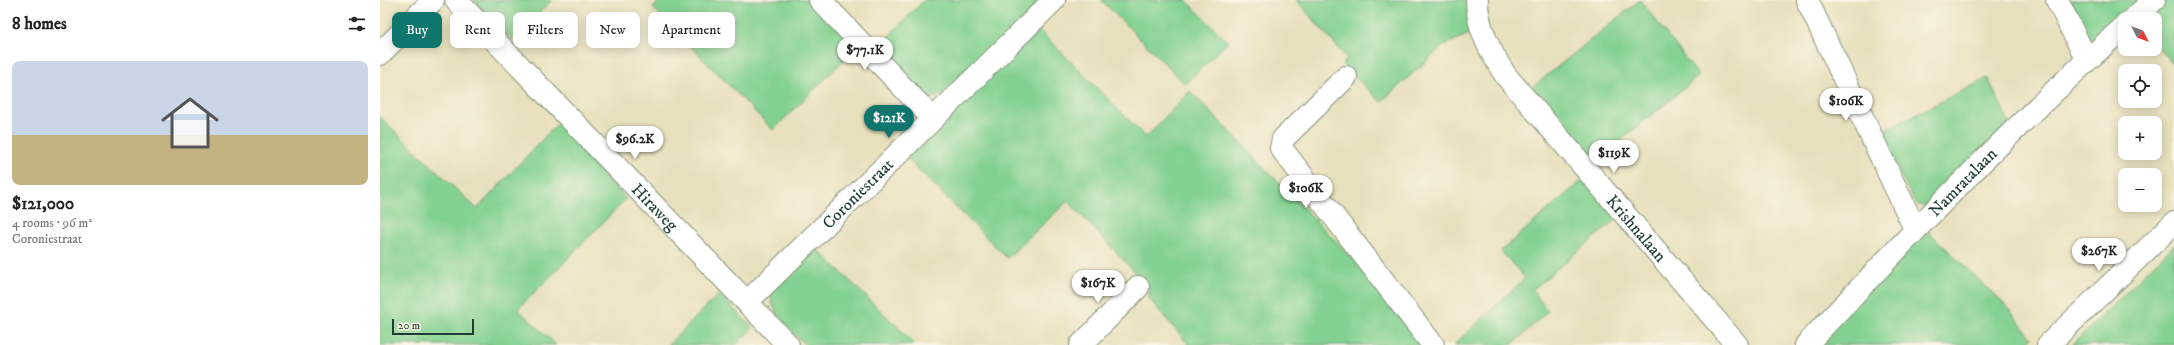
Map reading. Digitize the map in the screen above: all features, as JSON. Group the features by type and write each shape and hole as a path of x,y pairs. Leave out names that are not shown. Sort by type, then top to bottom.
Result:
{"street":[{"path":"380,54 433,0"},
{"name":"Hiraweg","path":"456,0 788,345"},
{"path":"820,0 933,119"},
{"name":"Coroniestraat","path":"747,302 1054,0"},
{"path":"1806,0 1915,229"},
{"path":"2057,0 2087,60"},
{"path":"2140,12 2154,0"},
{"name":"Krishnalaan","path":"1477,5 1483,34 1493,56 1506,76 1737,345"},
{"name":"Namratalaan","path":"1806,345 1915,229 2087,60 2118,32"},
{"path":"1346,77 1283,139 1281,148 1433,345"},
{"path":"2048,345 2174,223"},
{"path":"1081,345 1138,287"}],"green space":[{"path":"474,0 552,0 540,12 513,12 512,40 505,33 505,12 485,12"},
{"path":"661,0 811,0 856,48 773,130 692,48 735,48 735,12 657,12 653,8"},
{"path":"924,0 1042,0 947,93 930,99 923,96 875,50"},
{"path":"1101,0 1186,0 1228,42 1185,84"},
{"path":"1296,0 1470,0 1474,32 1444,45 1381,102 1342,64 1348,59"},
{"path":"1640,0 1699,76 1592,164 1529,90"},
{"path":"2066,0 2145,0 2131,12 2118,12 2118,22 2097,40 2091,39 2086,35 2074,18"},
{"path":"2167,0 2174,0 2174,65 2162,52 2162,12 2154,12"},
{"path":"1038,29 1146,137 1190,91 1360,266 1423,345 1189,345 1149,299 1149,287 1068,201 1007,258 906,157"},
{"path":"1988,78 2010,125 1925,206 1918,205 1913,200 1880,132"},
{"path":"380,117 477,209 557,124 626,199 518,309 556,345 380,345"},
{"path":"1586,177 1619,217 1532,290 1548,311 1512,345 1454,345 1525,278 1501,251"},
{"path":"1927,230 2008,308 2032,338 2025,345 1816,345"},
{"path":"2174,245 2174,345 2072,345"},
{"path":"814,246 914,343 912,345 805,345 778,317 771,300 772,290"},
{"path":"719,294 753,328 736,345 668,345"}]}
